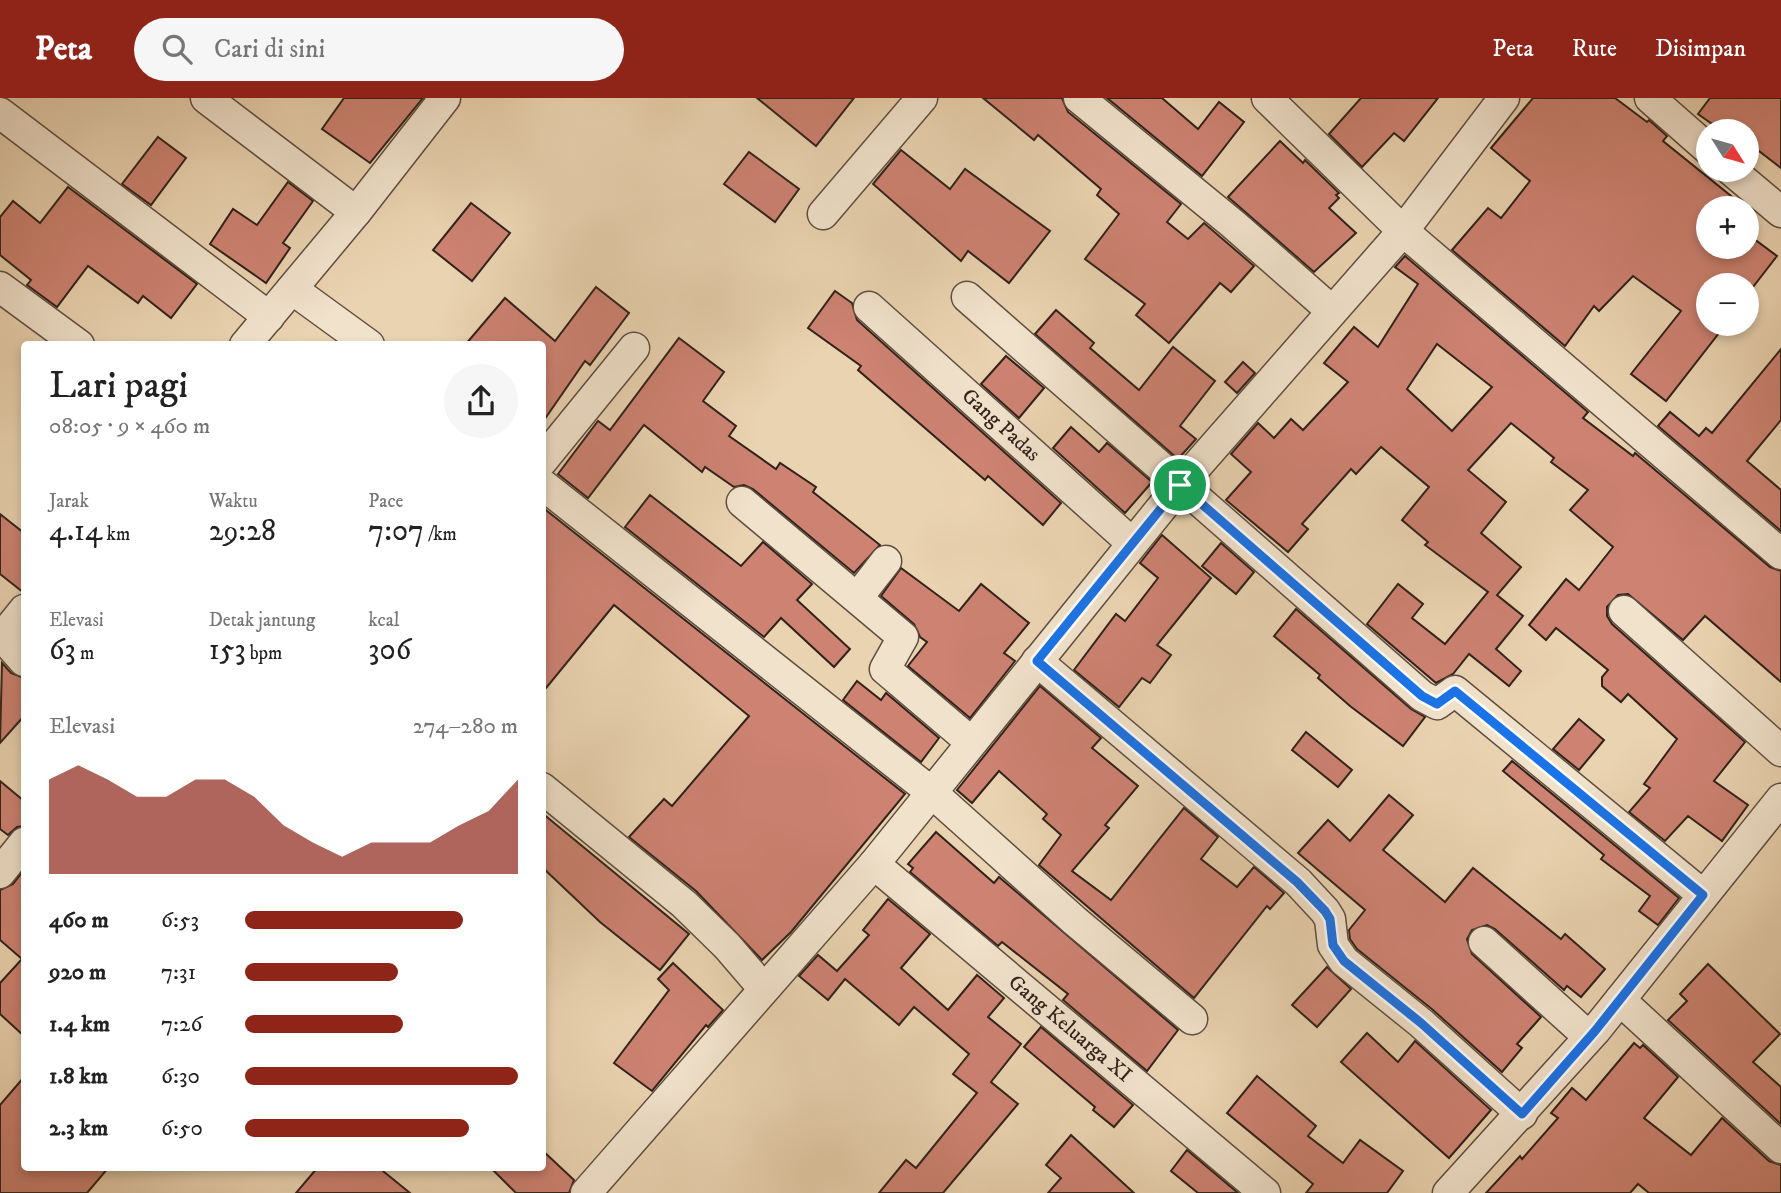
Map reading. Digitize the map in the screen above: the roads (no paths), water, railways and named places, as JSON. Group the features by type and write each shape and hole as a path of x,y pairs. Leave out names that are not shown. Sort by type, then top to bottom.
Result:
{"street":[{"path":"206,98 356,212"},
{"path":"249,341 356,212 445,98"},
{"path":"823,214 922,98"},
{"path":"1079,98 1233,224 1332,311"},
{"path":"1266,98 1403,231 1781,554"},
{"path":"586,1193 874,864 930,791 1180,485 1403,231 1504,98"},
{"path":"1650,98 1696,138"},
{"path":"0,113 270,317"},
{"path":"1751,182 1775,196"},
{"path":"0,286 74,341"},
{"path":"292,289 364,341"},
{"path":"967,297 1422,696 1437,704 1455,691 1703,895"},
{"name":"Gang Padas","path":"869,307 1132,543"},
{"path":"546,456 634,348"},
{"path":"546,487 930,791 1075,921 1192,1019"},
{"path":"742,502 903,637 885,669 971,742"},
{"path":"858,597 886,561"},
{"path":"1623,611 1781,751"},
{"path":"21,614 1,637 21,658"},
{"path":"1037,661 1297,882 1330,919 1333,945 1344,961 1421,1023 1522,1114"},
{"path":"546,791 684,904 764,989"},
{"path":"1448,1193 1590,1037 1781,799"},
{"path":"0,873 21,847"},
{"name":"Gang Keluarga XI","path":"874,864 1265,1193"},
{"path":"1484,942 1590,1037"},
{"path":"1620,1000 1781,1148"}]}
